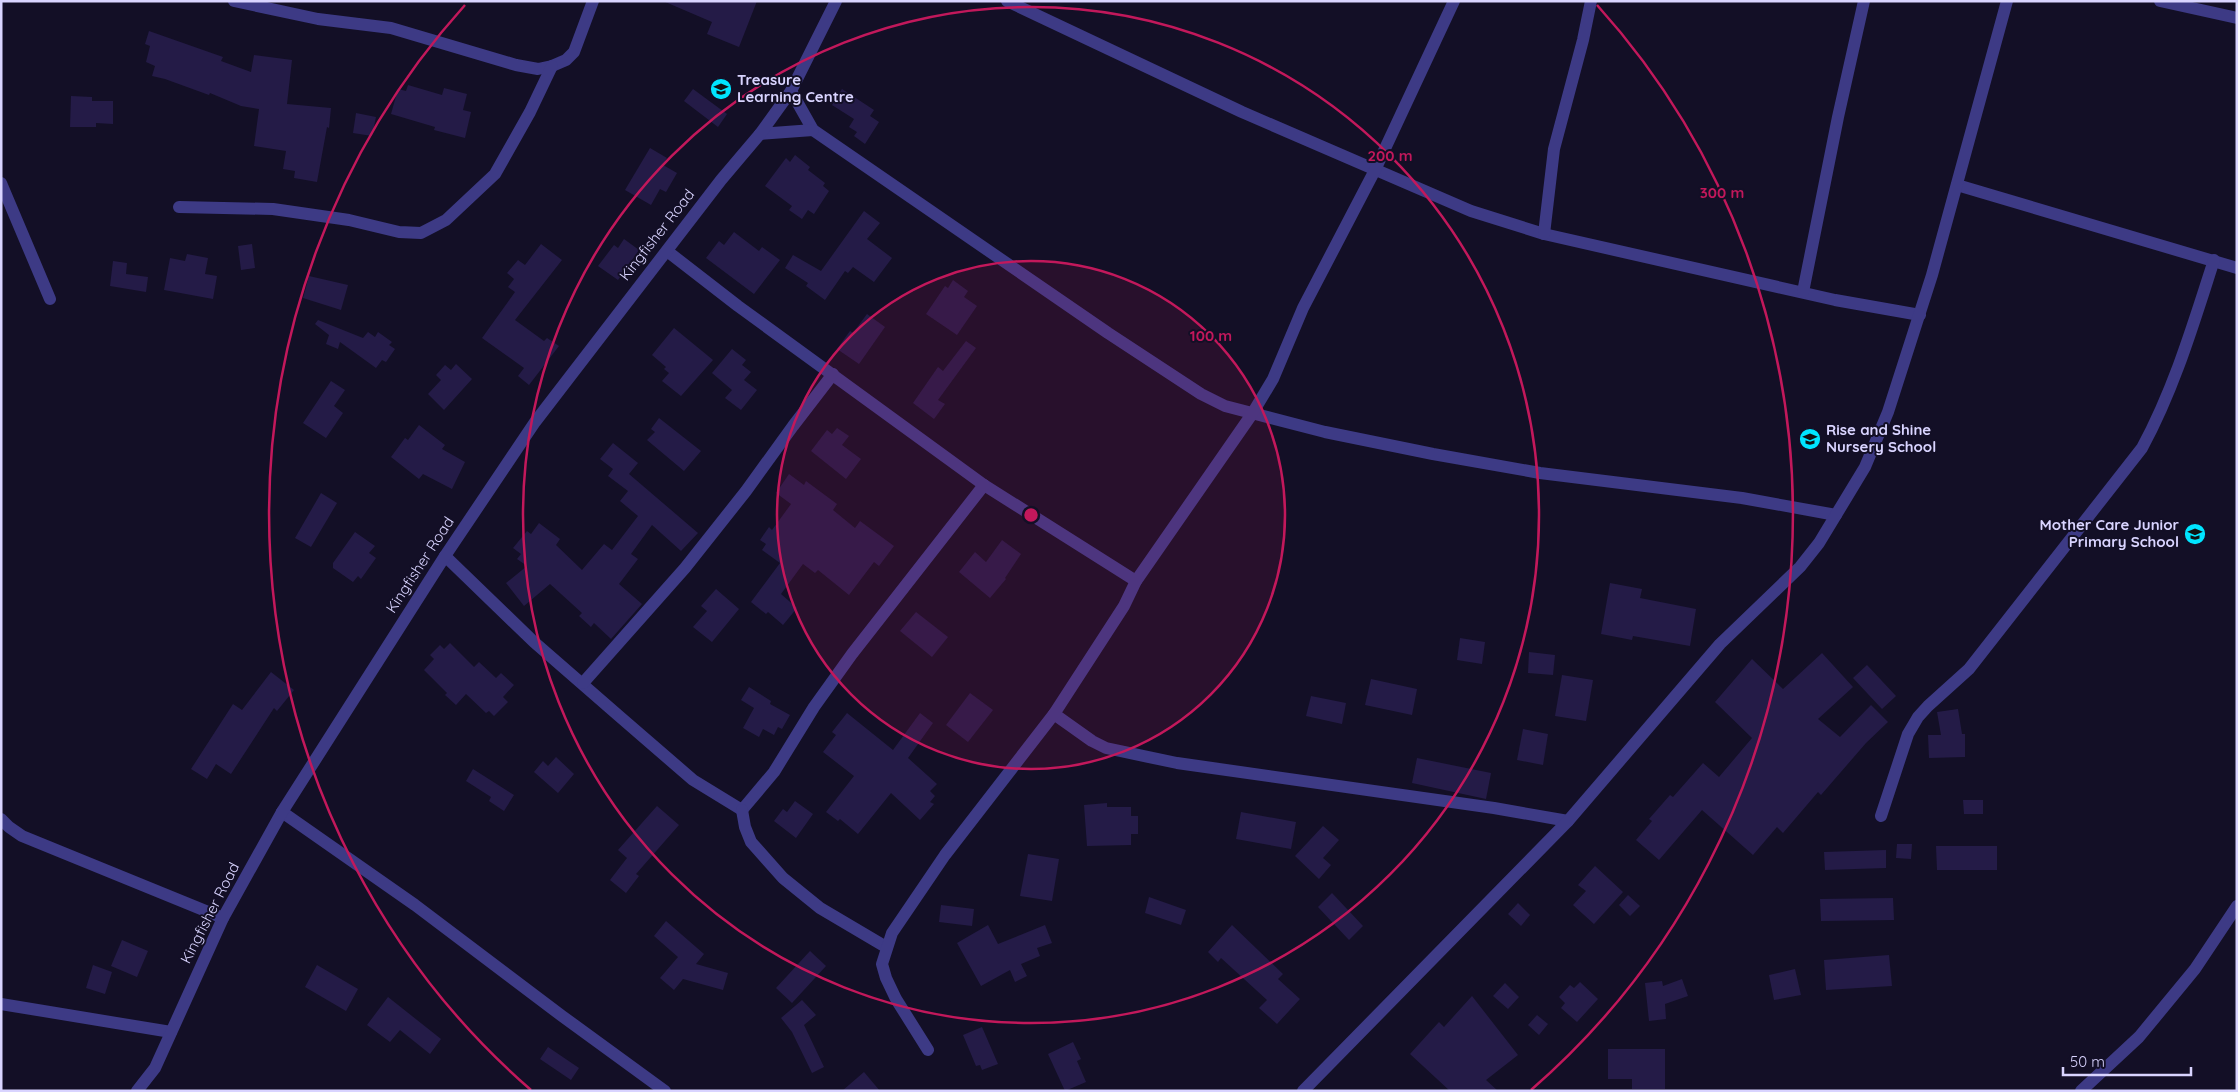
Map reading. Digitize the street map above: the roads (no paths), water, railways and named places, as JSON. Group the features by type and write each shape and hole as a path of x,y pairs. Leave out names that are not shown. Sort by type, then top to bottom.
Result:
{"street":[{"path":"234,1 318,19 392,28 516,65 538,69 566,60 574,52 593,1"},
{"name":"Kingfisher Road","path":"137,1091 154,1068 223,918 282,812 445,556 534,422 720,180 760,134 791,91 836,1"},
{"path":"1007,1 1242,112 1471,211 1544,234 1835,300 1920,315"},
{"path":"928,1050 896,999 886,978 882,964 892,933 945,855 1054,714 1119,613 1136,581 1252,414 1273,379 1303,308 1375,170 1454,1"},
{"path":"1544,234 1554,149 1583,40 1591,1"},
{"path":"1803,292 1838,117 1864,1"},
{"path":"1303,1091 1568,821 1720,644 1800,567 1818,543 1865,467 1888,412 1920,315 2006,1"},
{"path":"2160,1 2237,18"},
{"path":"180,206 273,209 349,220 399,232 421,233 446,220 495,174 530,112 552,66"},
{"path":"791,91 813,130 1108,333 1201,394 1225,406 1325,432 1433,454 1530,471 1742,498 1836,515"},
{"path":"760,134 813,130"},
{"path":"1,183 50,299"},
{"path":"1957,185 2237,268"},
{"path":"667,251 738,306 984,485 1136,581"},
{"path":"1881,816 1908,734 1918,717 1969,669 2142,448 2161,413 2176,376 2214,260"},
{"path":"583,683 697,552 746,491 792,426 833,374"},
{"path":"742,810 774,772 814,708 852,654 984,485"},
{"path":"445,556 534,642 583,683 618,716 693,780 742,810 745,827 751,842 783,878 820,908 886,947"},
{"path":"1054,714 1092,741 1106,748 1177,763 1494,808 1568,821"},
{"path":"282,812 416,905 665,1091"},
{"path":"1,819 22,836 223,918"},
{"path":"2081,1091 2139,1037 2195,968 2237,906"},
{"path":"1,1004 171,1032"}],"place":[{"name":"Treasure Learning Centre","path":"721,89"},
{"name":"Rise and Shine Nursery School","path":"1810,439"},
{"name":"Mother Care Junior Primary School","path":"2195,534"}]}
